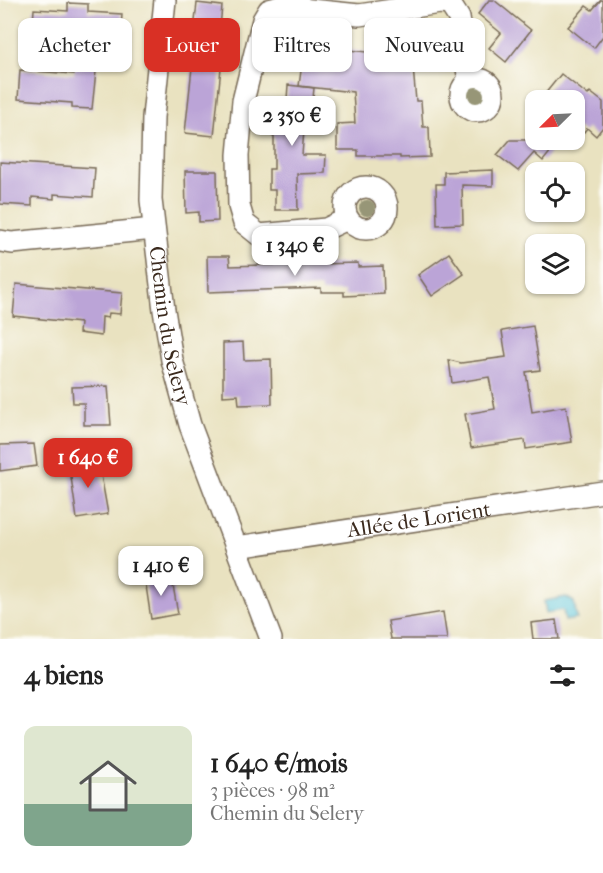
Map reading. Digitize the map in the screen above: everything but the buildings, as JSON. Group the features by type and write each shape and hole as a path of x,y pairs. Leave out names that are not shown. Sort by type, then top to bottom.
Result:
{"street":[{"name":"Chemin du Selery","path":"165,0 153,117 151,181 154,229 164,310 180,393 190,425 271,639"},
{"path":"347,219 326,229 259,235 244,223 239,206 238,155 243,101 263,20 269,10 281,7 450,4 459,18 469,81"},
{"path":"0,242 12,243 154,229"},
{"name":"Allée de Lorient","path":"237,547 603,492"}],"water":[{"path":"566,597 574,602 577,619 565,621 563,610 546,613 544,601"}]}
